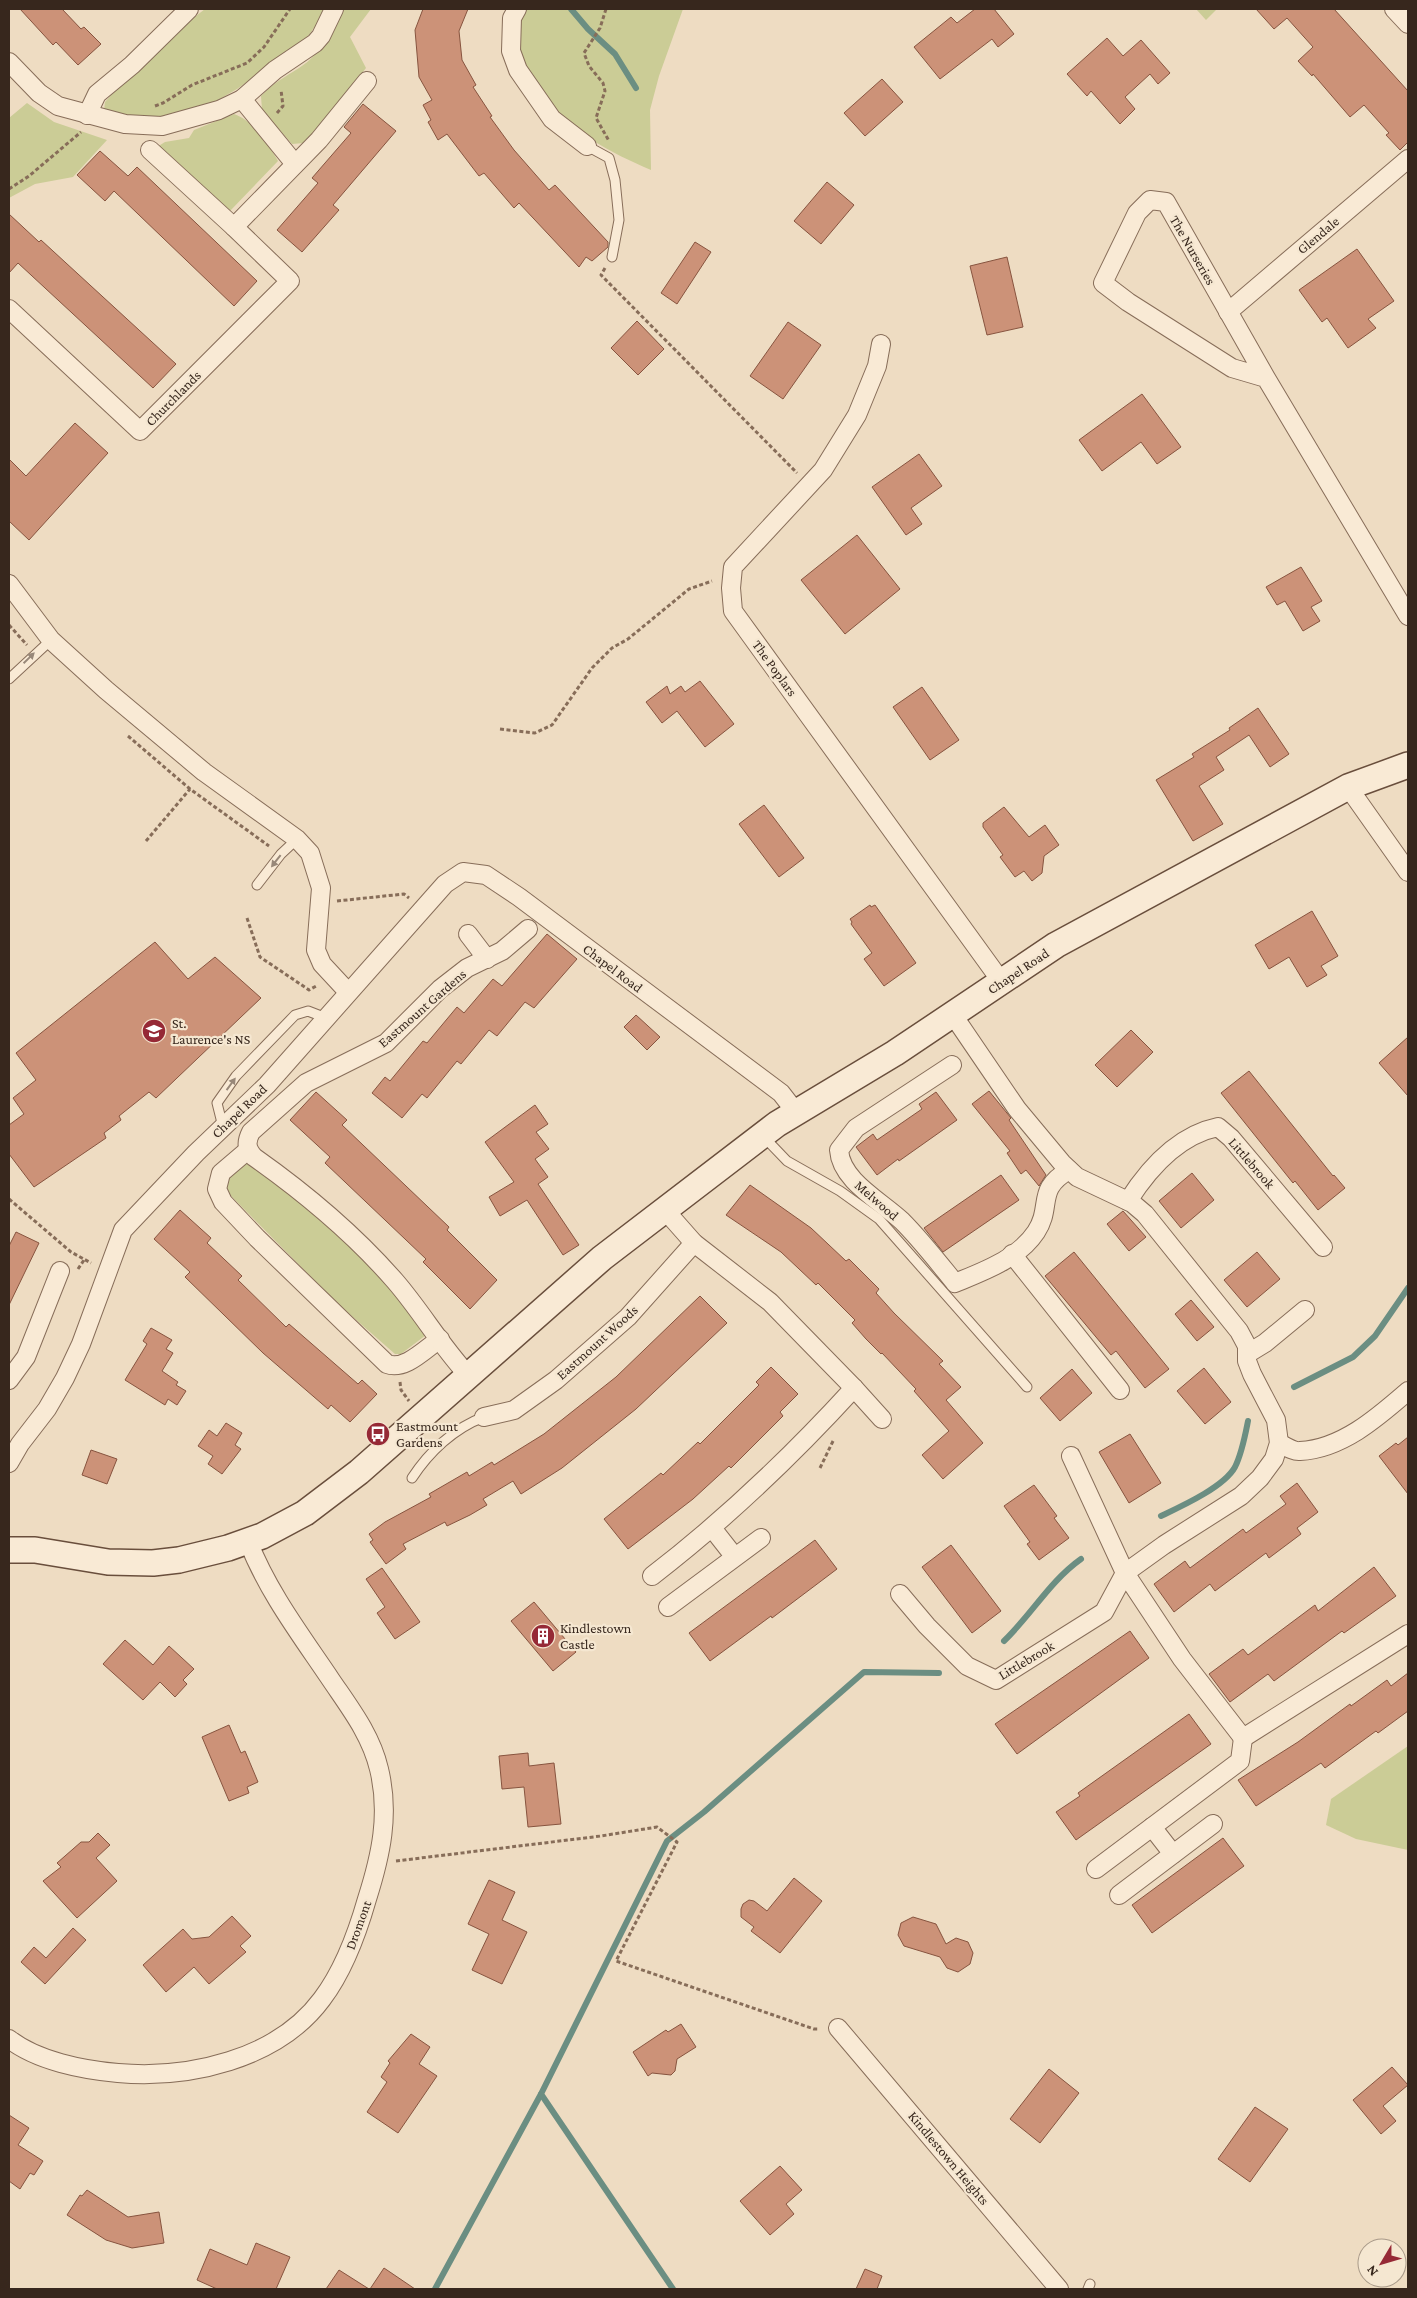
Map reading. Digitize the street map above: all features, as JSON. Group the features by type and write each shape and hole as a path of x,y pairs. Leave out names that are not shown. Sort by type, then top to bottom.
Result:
{"street":[{"path":"88,124 97,94 132,65 190,9"},
{"path":"9,62 38,94 88,124 162,126 219,110 242,98 275,70 315,43 321,36 334,9"},
{"path":"517,9 512,18 511,51 518,70 552,119 587,146"},
{"path":"1394,9 1408,24"},
{"path":"150,150 234,228 295,164 367,81"},
{"path":"242,98 295,164"},
{"name":"Glendale","path":"1228,312 1408,159"},
{"name":"The Nurseries","path":"1266,378 1232,368 1128,302 1103,283 1136,213 1150,200 1166,202 1266,378 1408,616"},
{"name":"Churchlands","path":"9,309 140,431 290,281 234,228"},
{"path":"732,575 733,567 824,470 857,415 877,366 881,344"},
{"name":"The Poplars","path":"732,575 733,611 1001,981"},
{"path":"9,584 51,640 168,744 297,839 310,854 321,888 316,950 322,964 348,992"},
{"name":"Chapel Road","path":"9,1463 20,1444 47,1409 65,1378 85,1336 123,1230 223,1127 267,1085 445,884 463,872 486,875 519,897 781,1093 796,1111 895,1053 1056,945 1348,787 1408,765"},
{"path":"1348,787 1408,872"},
{"name":"Eastmount Gardens","path":"248,1150 247,1140 251,1132 306,1083 386,1043 440,989 467,968 502,951 528,929"},
{"path":"468,934 487,959"},
{"path":"953,1015 1017,1109 1069,1170 1094,1187 1128,1201 1145,1214 1239,1331 1247,1346 1252,1374 1276,1420 1279,1443 1299,1452 1336,1443 1383,1413 1408,1391"},
{"name":"Melwood","path":"952,1065 856,1128 839,1150 840,1160 854,1180 902,1221 955,1283 997,1265 1012,1254 1036,1231 1043,1216 1046,1196 1054,1179 1069,1170"},
{"path":"9,1550 35,1550 108,1562 153,1563 204,1555 248,1541 305,1513 331,1494 602,1258 664,1209 796,1111"},
{"name":"Littlebrook","path":"1128,1201 1143,1177 1176,1147 1202,1131 1218,1128 1231,1138 1323,1247"},
{"path":"440,1339 397,1366 387,1364 257,1238 223,1202 217,1189 221,1173 248,1150 308,1197 367,1251 405,1293 468,1375"},
{"path":"664,1209 694,1243 770,1302 882,1419"},
{"name":"Eastmount Woods","path":"484,1417 514,1410 556,1380 628,1317 694,1243"},
{"path":"1012,1254 1120,1390"},
{"path":"9,1380 26,1357 60,1271"},
{"path":"1247,1354 1265,1343 1305,1310"},
{"path":"652,1576 712,1528 798,1449 854,1388"},
{"name":"Littlebrook","path":"900,1594 927,1626 967,1666 996,1680 1104,1612 1125,1573 1164,1545 1241,1496 1260,1478 1274,1459 1279,1443"},
{"path":"1070,1456 1125,1573 1182,1659 1243,1738 1240,1761 1096,1869"},
{"path":"712,1528 734,1556"},
{"path":"668,1607 734,1556 761,1538"},
{"name":"Dromont","path":"9,2039 51,2060 91,2070 140,2075 191,2070 234,2059 278,2040 322,1999 352,1946 378,1863 384,1836 385,1813 379,1769 362,1725 280,1607 260,1570 248,1541"},
{"path":"1243,1738 1408,1634"},
{"path":"1119,1895 1213,1824"},
{"path":"1152,1827 1173,1854"},
{"name":"Kindlestown Heights","path":"838,2028 1059,2289"}],"lane":[{"path":"587,146 609,158 615,180 619,220 612,257"},
{"path":"9,679 51,640"},
{"path":"257,885 281,854 297,839"},
{"path":"223,1127 217,1103 236,1076 295,1015 308,1011 326,1018"},
{"path":"762,1135 787,1161 840,1191 879,1219 1026,1387"},
{"path":"412,1478 425,1459 443,1442 484,1417"}],"path":[{"path":"153,106 163,103 192,85 247,63 264,47 290,9"},
{"path":"606,9 600,28 584,53 589,66 603,83 605,91 596,118 609,140 612,150 609,158"},
{"path":"278,113 283,106 283,95 280,86"},
{"path":"9,189 29,176 84,130 88,124"},
{"path":"612,257 601,275 794,470"},
{"path":"500,729 534,733 552,725 592,668 612,648 628,639 689,589 732,575"},
{"path":"146,842 190,789"},
{"path":"329,902 404,894 423,909"},
{"path":"247,918 260,957 275,969 291,976 310,990 333,977"},
{"path":"9,1199 71,1252 89,1262"},
{"path":"397,1366 401,1390 411,1403"},
{"path":"378,1863 601,1836 657,1827 677,1842 616,1961 814,2029 838,2028"}],"green space":[{"path":"205,9 324,9 321,18 299,45 237,89 199,111 144,120 104,110 105,102 122,83 133,76 183,26"},
{"path":"343,9 371,9 350,37 366,68 311,137 304,143 292,144 262,110 261,96 314,56 335,26"},
{"path":"523,9 683,9 659,76 650,110 651,170 592,140 564,120 541,95 529,77 514,44"},
{"path":"1196,9 1217,9 1206,20"},
{"path":"27,103 54,122 107,140 73,177 35,184 9,198 9,118"},
{"path":"234,114 254,127 278,161 230,211 223,208 157,147 165,142 189,138 194,130"},
{"path":"250,1161 300,1197 383,1278 426,1335 401,1354 395,1354 338,1304 230,1195 225,1184 236,1170"},
{"path":"1408,1746 1408,1850 1356,1839 1326,1825 1331,1799"}],"building":[{"path":"20,9 62,9 81,29 84,27 101,44 78,65 56,42 53,45"},
{"path":"423,9 468,9 459,31 462,60 476,85 473,87 492,116 490,117 514,150 549,190 555,185 608,242 608,247 592,261 586,257 579,267 519,203 514,208 484,173 479,176 447,134 438,140 428,122 431,120 423,105 432,100 419,77 415,30"},
{"path":"975,9 994,9 1014,34 998,47 992,39 940,79 914,47 951,17 957,23"},
{"path":"1256,9 1334,9 1408,91 1408,142 1400,150 1386,135 1389,133 1364,105 1350,117 1313,74 1312,76 1298,61 1313,47 1287,18 1274,29"},
{"path":"1107,38 1123,56 1141,40 1170,73 1158,84 1150,74 1125,97 1135,109 1120,124 1091,91 1087,96 1067,74"},
{"path":"882,79 903,102 865,136 844,113"},
{"path":"363,104 396,131 333,205 339,210 302,252 277,230 318,183 312,178 351,133 344,127"},
{"path":"100,151 128,176 137,167 257,281 234,306 114,191 105,201 77,175"},
{"path":"827,182 854,205 821,244 794,221"},
{"path":"9,214 39,242 41,240 176,364 153,388 18,263 9,273"},
{"path":"695,242 711,252 677,304 661,293"},
{"path":"1357,249 1394,301 1368,319 1376,328 1348,348 1327,318 1322,322 1299,290"},
{"path":"1007,257 1023,327 987,335 970,266"},
{"path":"637,321 664,349 638,375 611,348"},
{"path":"788,322 821,345 783,399 750,376"},
{"path":"1142,394 1181,447 1157,464 1141,442 1102,471 1079,440"},
{"path":"75,423 108,453 29,540 9,521 9,459 26,476"},
{"path":"919,454 942,486 911,508 922,524 906,535 872,487"},
{"path":"857,535 900,589 845,634 801,580"},
{"path":"1301,567 1322,601 1311,607 1320,621 1303,631 1285,601 1277,605 1266,587"},
{"path":"700,681 734,724 705,747 677,711 662,723 646,702 667,686 670,694 681,686 685,692"},
{"path":"922,687 959,740 930,760 893,707"},
{"path":"1258,708 1289,754 1270,767 1249,735 1216,757 1224,770 1199,786 1223,824 1193,841 1156,780 1194,757 1192,754 1230,730 1229,728"},
{"path":"764,805 804,858 779,877 739,824"},
{"path":"1004,807 1029,837 1045,825 1059,845 1044,856 1042,873 1032,881 1024,871 1015,877 1000,857 1003,855 983,827 983,823"},
{"path":"870,905 871,907 875,905 916,963 884,986 864,959 872,953 851,924 850,919"},
{"path":"1312,911 1338,956 1321,966 1327,975 1307,987 1289,957 1269,969 1255,945"},
{"path":"547,934 577,959 534,1008 525,1002 497,1036 489,1030 461,1064 457,1061 427,1098 422,1094 402,1118 372,1093 385,1077 390,1081 423,1041 427,1043 457,1007 464,1013 493,979 502,986"},
{"path":"155,942 188,979 215,957 261,998 156,1098 149,1092 119,1116 121,1120 104,1133 106,1138 34,1187 9,1154 9,1125 24,1114 13,1098 36,1080 16,1053"},
{"path":"636,1015 660,1037 647,1050 624,1027"},
{"path":"1131,1030 1153,1052 1117,1087 1095,1065"},
{"path":"1408,1037 1408,1096 1379,1063"},
{"path":"1249,1071 1333,1176 1345,1188 1318,1210 1295,1181 1293,1183 1221,1093"},
{"path":"989,1091 1011,1118 1009,1120 1046,1175 1039,1186 1026,1170 1021,1174 1007,1153 1010,1151 972,1104"},
{"path":"316,1092 347,1120 342,1125 449,1227 447,1230 497,1280 470,1309 423,1262 426,1259 325,1163 330,1157 290,1120"},
{"path":"936,1092 957,1120 877,1175 856,1147 873,1134 877,1140 922,1109 919,1104"},
{"path":"535,1105 548,1124 536,1132 549,1149 535,1159 548,1177 538,1184 579,1245 563,1255 527,1200 500,1216 489,1197 514,1182 485,1142"},
{"path":"1192,1173 1214,1200 1181,1228 1159,1201"},
{"path":"1001,1175 1019,1200 943,1252 924,1228"},
{"path":"750,1185 811,1228 846,1261 849,1259 879,1289 876,1293 894,1313 943,1361 939,1364 961,1387 946,1400 983,1443 943,1479 922,1455 949,1431 914,1391 916,1389 866,1339 852,1323 855,1320 818,1283 816,1285 781,1252 726,1215"},
{"path":"180,1210 211,1238 207,1243 242,1276 238,1280 286,1327 289,1324 358,1384 362,1380 377,1394 350,1422 331,1405 328,1409 263,1353 185,1277 190,1272 154,1239"},
{"path":"1123,1211 1146,1237 1129,1251 1107,1224"},
{"path":"16,1232 39,1243 9,1305 9,1246"},
{"path":"1074,1252 1169,1369 1145,1388 1116,1351 1111,1355 1045,1276"},
{"path":"1257,1252 1280,1279 1247,1307 1224,1280"},
{"path":"700,1296 727,1323 636,1409 562,1468 521,1494 513,1481 483,1499 487,1505 470,1515 447,1526 445,1522 403,1544 406,1549 386,1564 370,1542 373,1540 369,1534 385,1522 431,1497 429,1494 467,1472 469,1476 492,1462 494,1465 544,1434 616,1377"},
{"path":"1191,1300 1214,1327 1197,1341 1175,1314"},
{"path":"151,1328 172,1340 166,1349 173,1353 162,1371 178,1382 176,1385 186,1391 177,1405 168,1399 165,1405 125,1380 147,1344 143,1341"},
{"path":"771,1367 798,1394 780,1412 783,1416 731,1468 729,1466 693,1499 628,1549 604,1519 661,1473 663,1475 698,1442 700,1444 759,1385 756,1382"},
{"path":"1204,1368 1231,1402 1205,1424 1177,1391"},
{"path":"1072,1369 1092,1393 1060,1421 1040,1398"},
{"path":"226,1423 242,1433 235,1445 241,1449 222,1474 208,1464 213,1456 198,1446 209,1430 217,1436"},
{"path":"1130,1434 1161,1483 1129,1503 1099,1452"},
{"path":"1408,1437 1408,1494 1379,1456 1396,1443 1398,1445"},
{"path":"91,1450 117,1459 107,1484 82,1475"},
{"path":"1297,1483 1318,1512 1297,1528 1301,1534 1269,1558 1266,1553 1215,1591 1210,1584 1174,1612 1154,1584 1185,1561 1190,1568 1243,1529 1246,1533 1286,1504 1280,1496"},
{"path":"1034,1485 1057,1516 1054,1518 1069,1538 1039,1560 1027,1544 1030,1542 1004,1506"},
{"path":"815,1540 837,1569 772,1618 771,1616 710,1661 689,1633"},
{"path":"951,1545 1001,1611 972,1633 922,1567"},
{"path":"1374,1567 1396,1596 1344,1633 1342,1631 1274,1681 1268,1674 1230,1702 1209,1674 1243,1649 1248,1655 1315,1605 1318,1611"},
{"path":"382,1568 420,1622 395,1639 377,1613 385,1607 366,1579"},
{"name":"Kindlestown Castle","path":"534,1602 576,1652 553,1671 511,1621"},
{"path":"1130,1631 1149,1658 1017,1754 995,1724"},
{"path":"125,1640 153,1665 169,1646 194,1669 183,1680 187,1684 175,1697 160,1682 143,1700 103,1664"},
{"path":"1408,1673 1408,1711 1378,1733 1376,1731 1325,1768 1321,1763 1256,1806 1238,1780 1298,1742 1387,1680 1391,1686"},
{"path":"1189,1714 1211,1744 1076,1840 1056,1812 1080,1796 1078,1793"},
{"path":"229,1725 241,1753 245,1751 258,1782 247,1787 249,1793 229,1801 202,1737"},
{"path":"528,1753 529,1766 554,1763 561,1824 528,1827 524,1787 502,1789 499,1756"},
{"path":"98,1833 110,1845 96,1858 117,1881 77,1918 43,1881 61,1867 57,1863 81,1842 89,1842"},
{"path":"1223,1838 1244,1866 1152,1933 1132,1905"},
{"path":"794,1878 822,1901 780,1953 751,1931 754,1927 741,1917 741,1909 743,1904 749,1900 754,1901 767,1911"},
{"path":"489,1880 515,1892 502,1920 527,1932 502,1984 472,1970 489,1934 468,1924"},
{"path":"232,1916 251,1936 240,1946 246,1952 209,1984 194,1967 166,1992 143,1965 183,1929 192,1939 209,1937"},
{"path":"913,1917 936,1924 946,1944 956,1938 968,1942 973,1953 970,1964 958,1972 947,1968 940,1957 904,1946 898,1935 901,1923"},
{"path":"73,1928 86,1940 45,1984 21,1962 34,1947 46,1958"},
{"path":"681,2024 696,2047 677,2059 675,2071 671,2075 652,2073 648,2076 633,2052 666,2030 668,2032"},
{"path":"411,2034 430,2047 419,2064 437,2076 398,2133 367,2112 387,2082 381,2077 390,2063 388,2061"},
{"path":"1392,2067 1408,2085 1383,2106 1396,2121 1381,2134 1353,2100"},
{"path":"1049,2069 1079,2093 1040,2143 1010,2119"},
{"path":"1255,2107 1288,2129 1250,2182 1218,2159"},
{"path":"9,2115 29,2128 18,2145 43,2161 34,2175 30,2173 20,2189 9,2181"},
{"path":"780,2166 802,2190 786,2204 794,2214 770,2235 740,2201"},
{"path":"87,2190 128,2217 159,2212 164,2243 132,2248 106,2240 67,2215 80,2195 82,2196"},
{"path":"256,2243 290,2257 276,2289 217,2289 197,2280 210,2249 247,2265"},
{"path":"384,2268 415,2289 370,2289"},
{"path":"865,2269 882,2276 877,2289 856,2289"},
{"path":"339,2270 369,2289 326,2289"}],"waterway":[{"path":"571,9 588,29 615,54 636,88"},
{"path":"1294,1387 1353,1357 1375,1336 1408,1288"},
{"path":"1161,1516 1212,1489 1230,1474 1240,1456 1248,1421"},
{"path":"1004,1641 1050,1587 1081,1559"},
{"path":"673,2289 541,2094 667,1841 704,1812 864,1672 939,1673"},
{"path":"435,2289 541,2094"}],"place":[{"name":"St. Laurence's NS","path":"154,1031"},
{"name":"Eastmount Gardens","path":"378,1434"},
{"name":"Kindlestown Castle","path":"543,1636"}]}
